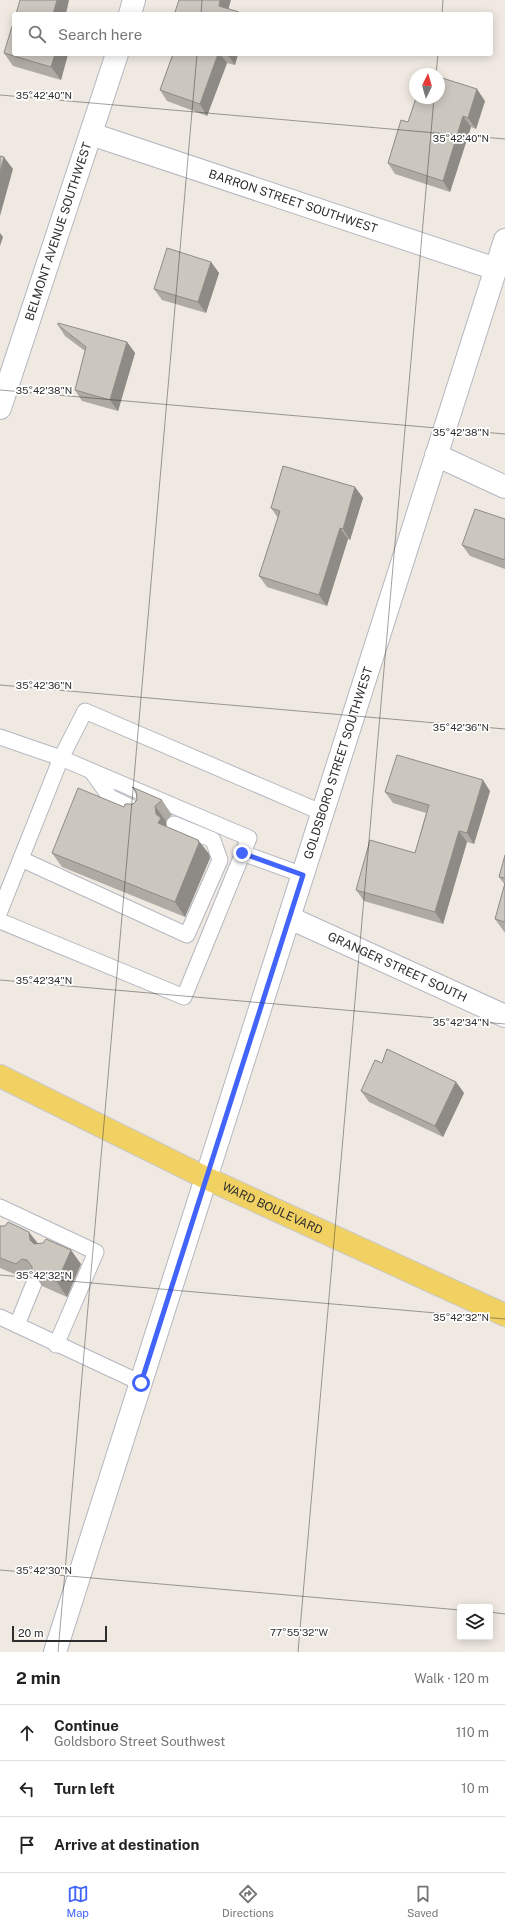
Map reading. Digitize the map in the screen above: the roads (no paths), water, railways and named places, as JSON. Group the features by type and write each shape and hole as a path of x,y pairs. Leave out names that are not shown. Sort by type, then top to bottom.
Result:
{"main road":[{"name":"WARD BOULEVARD","path":"0,1076 206,1178 505,1315"}],"street":[{"path":"131,12 134,0"},
{"name":"BELMONT AVENUE SOUTHWEST","path":"0,408 116,56"},
{"name":"BARRON STREET SOUTHWEST","path":"91,134 496,269"},
{"name":"GOLDSBORO STREET SOUTHWEST","path":"55,1652 505,240"},
{"path":"436,455 505,487"},
{"name":"GRANGER STREET SOUTH","path":"290,918 505,1016"}],"lane":[{"path":"0,912 61,758 85,711 323,813"},
{"path":"0,737 61,758 248,838 184,997 0,922"},
{"path":"92,771 110,797 139,811"},
{"path":"21,859 187,935 220,860 213,840 174,824"},
{"path":"242,853 303,875"},
{"path":"0,1207 15,1221 53,1238 96,1252 56,1345"},
{"path":"17,1325 34,1283"},
{"path":"0,1317 56,1345 141,1383"}]}
